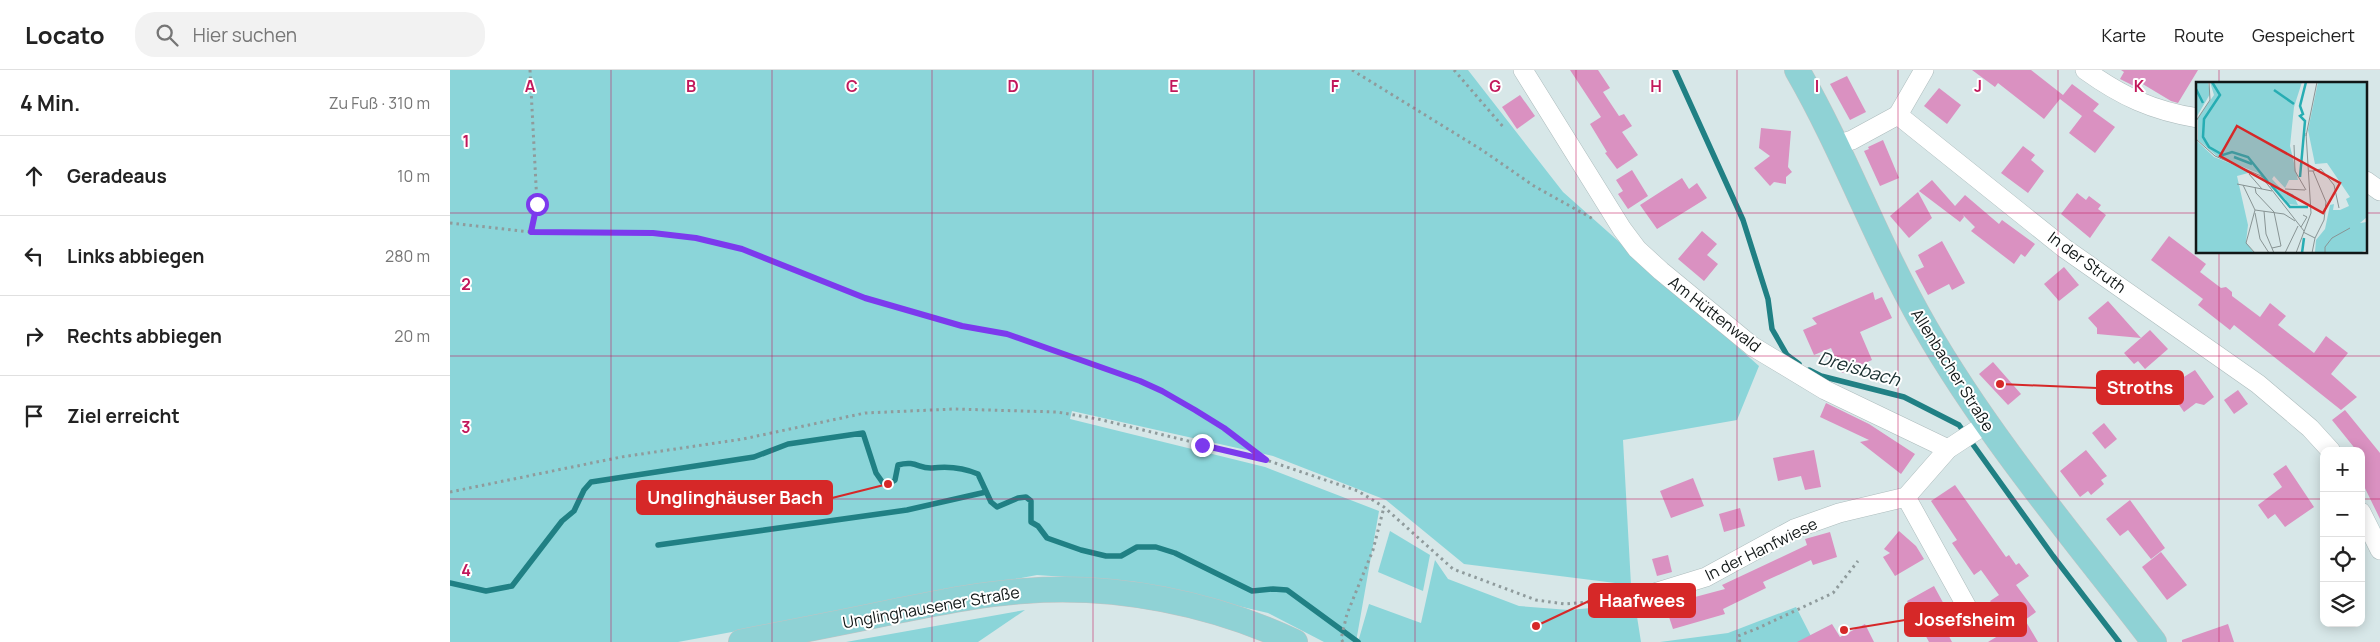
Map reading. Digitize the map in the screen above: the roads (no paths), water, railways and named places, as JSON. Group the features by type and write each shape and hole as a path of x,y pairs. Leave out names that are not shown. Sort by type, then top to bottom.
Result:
{"main road":[{"name":"Allenbacher Straße","path":"1797,70 1836,145 1882,248 1925,328 1968,437 2154,642"},
{"name":"Unglinghausener Straße","path":"741,642 944,602 1023,591 1073,589 1129,595 1195,606 1240,618 1296,642"}],"street":[{"name":"Am Hüttenwald","path":"1523,70 1622,228 1637,249 1661,271 1752,346 1825,390 1968,437"},
{"path":"1836,145 1852,140 1898,115 1924,70"},
{"path":"2085,70 2139,104 2175,115 2196,118"},
{"name":"In der Struth","path":"1898,115 2064,248 2258,384 2310,428 2327,447"},
{"path":"2368,182 2380,191"},
{"path":"1968,437 1906,497 1973,618"},
{"name":"In der Hanfwiese","path":"1640,597 1706,577 1794,529 1839,513 1906,497"},
{"path":"2365,520 2380,550"}],"waterway":[{"name":"Dreisbach","path":"1675,70 1743,220 1768,299 1772,329 1787,355 1799,364"},
{"name":"Dreisbach","path":"1809,370 1821,376 1904,397 1959,425 2053,556 2119,642"},
{"path":"450,583 486,591 512,586 562,521 574,511 584,490 591,482 754,457 788,444 863,433 876,473 883,483 888,484 895,480 898,465 904,464 928,468 955,468 978,474 991,502 997,507 1018,498 1026,497 1031,501 1031,522 1038,526 1047,538 1081,550 1106,556 1121,556 1137,547 1156,547 1175,553 1252,591 1287,590 1358,642"},
{"path":"658,545 907,510 986,492"}],"place":[{"name":"Stroths","path":"2000,384"},
{"name":"Unglinghäuser Bach","path":"888,484"},
{"name":"Haafwees","path":"1536,626"},
{"name":"Josefsheim","path":"1844,630"}]}
